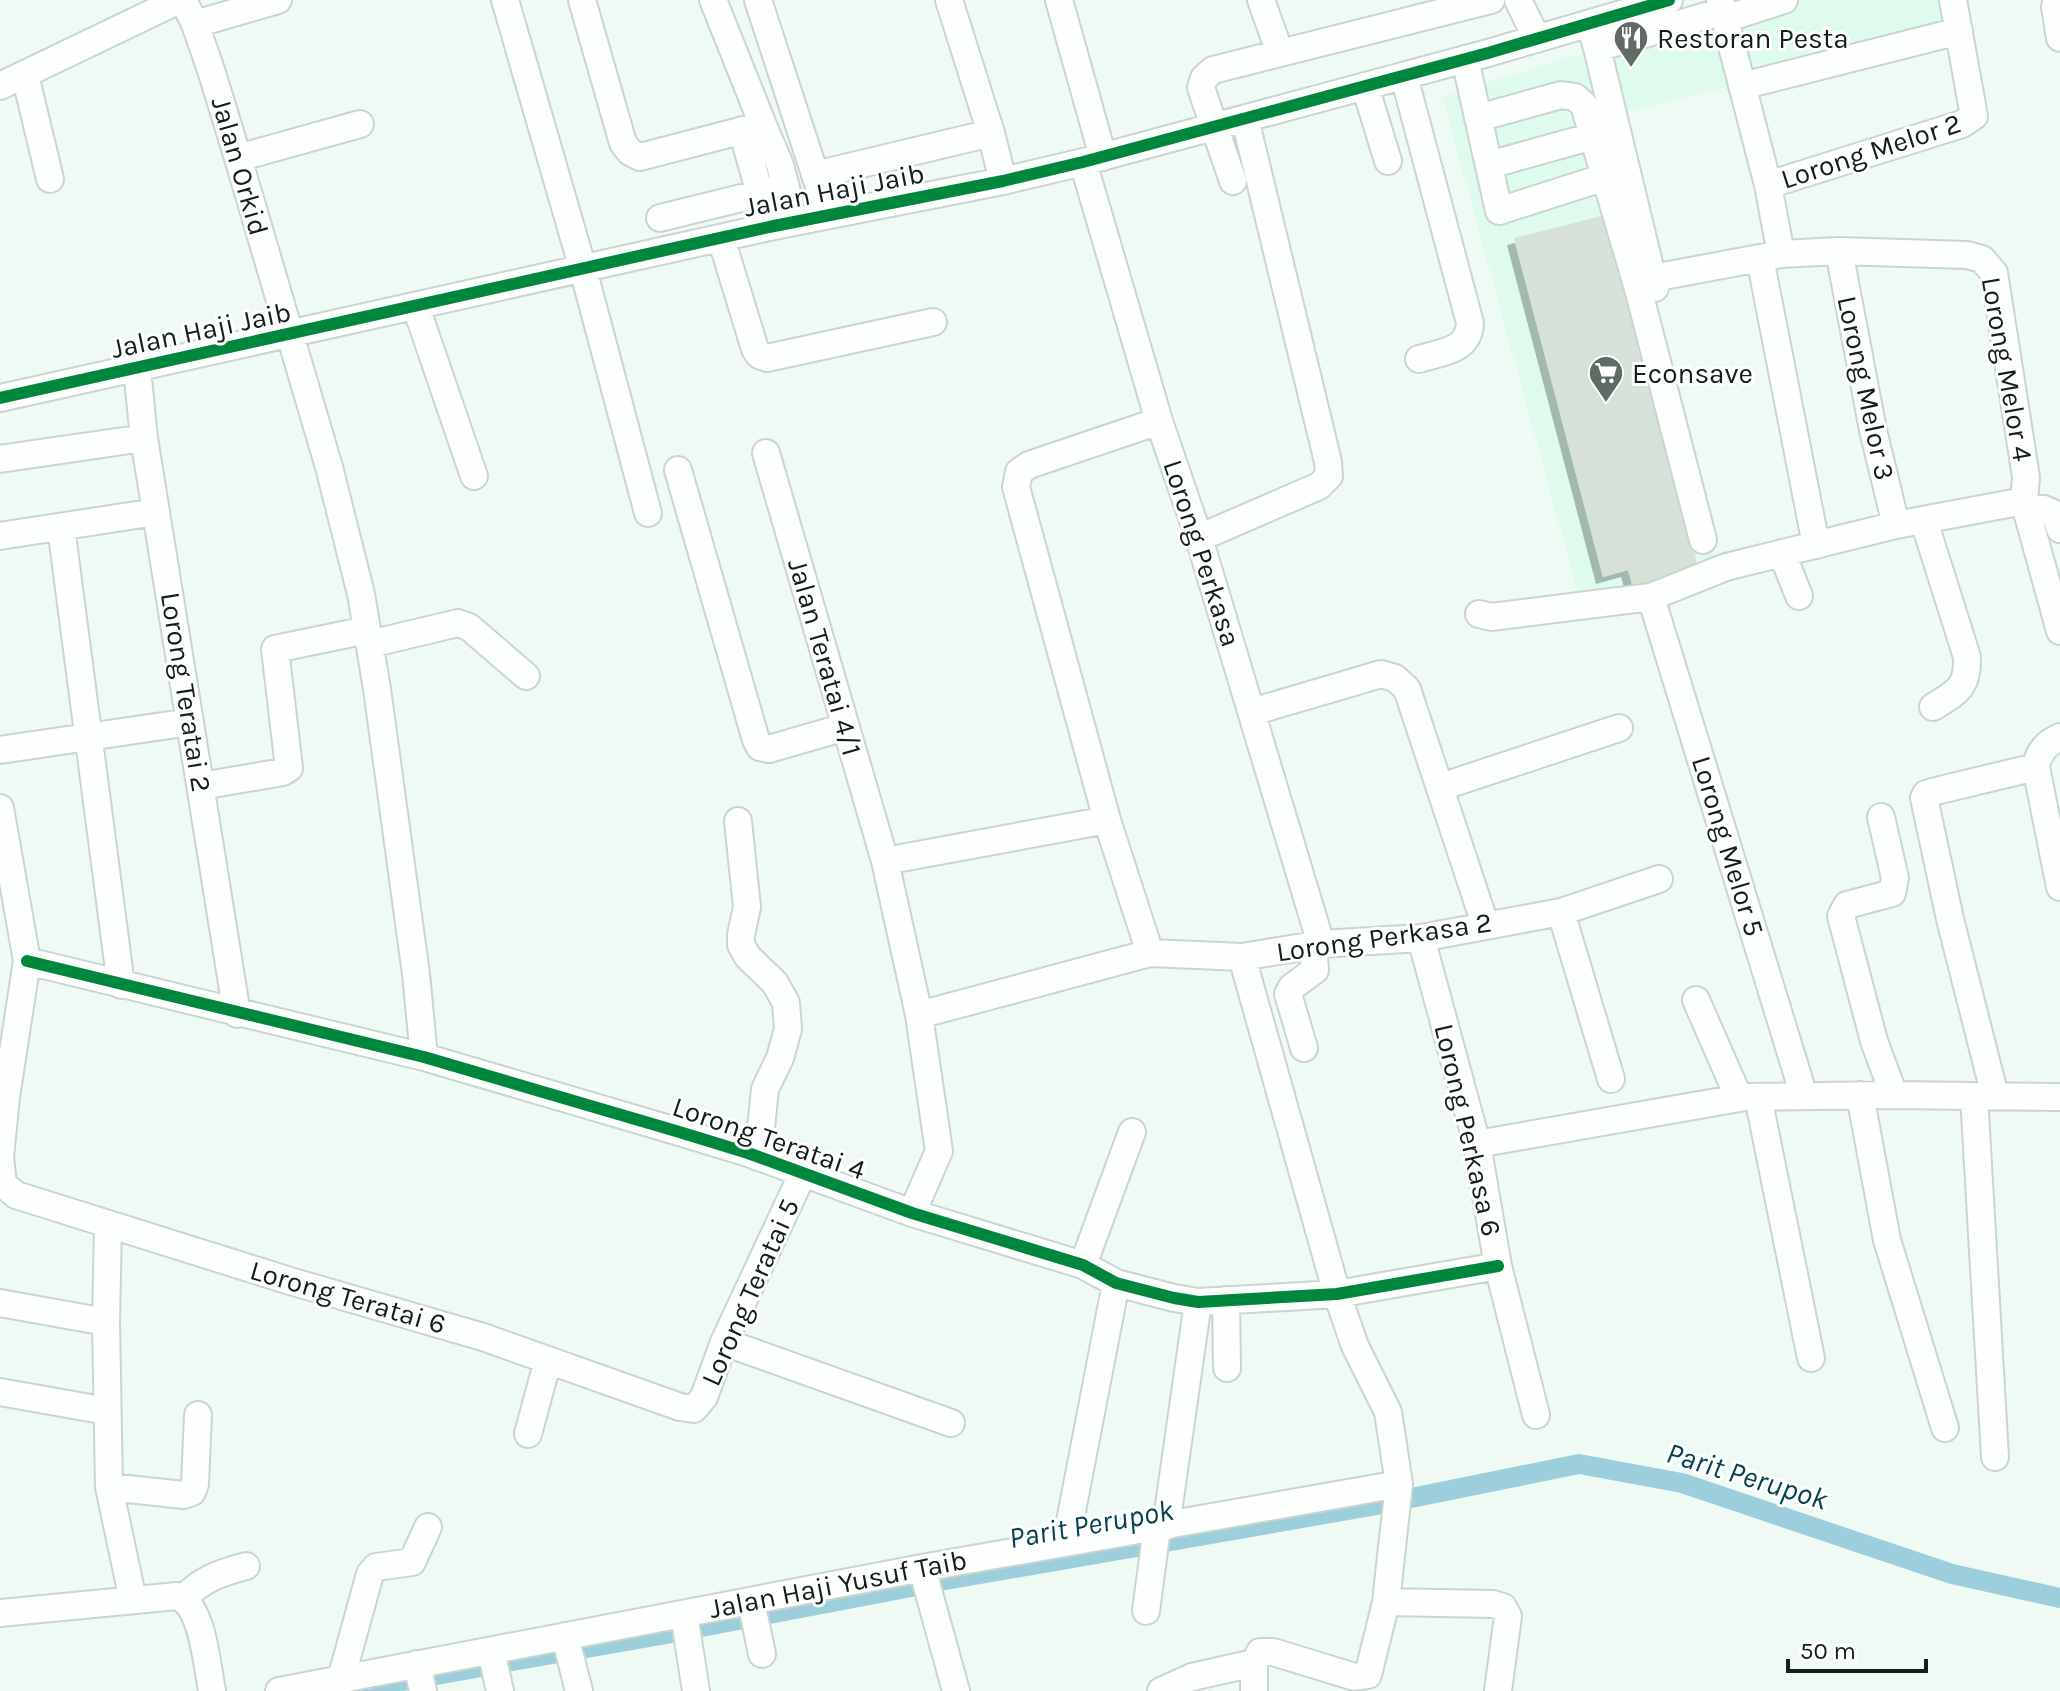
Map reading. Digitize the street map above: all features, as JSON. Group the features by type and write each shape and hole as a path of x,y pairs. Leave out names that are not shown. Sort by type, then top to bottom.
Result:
{"street":[{"name":"Jalan Orkid","path":"181,0 195,24 238,158 329,467 361,594 416,974 424,1057"},
{"path":"0,86 181,0"},
{"path":"195,24 278,0"},
{"path":"505,0 583,269 648,513"},
{"path":"582,0 623,143 630,152 640,157 752,128"},
{"path":"713,0 752,128 773,144 773,190 782,224"},
{"path":"758,0 828,214"},
{"path":"949,0 1003,181"},
{"name":"Lorong Perkasa","path":"1059,0 1093,160 1159,421 1199,538 1252,712 1317,944"},
{"path":"1261,0 1280,53"},
{"path":"1233,181 1201,88 1204,78 1213,70 1491,0"},
{"path":"1518,0 1537,39"},
{"name":"Jalan Haji Jaib","path":"0,398 782,224 1003,181 1093,160 1537,39 1593,36 1659,12 1723,10 1784,0"},
{"path":"1742,86 1959,31 1953,0"},
{"path":"2057,0 2055,7 2060,38"},
{"path":"1723,10 1768,185 1771,256 1816,545"},
{"name":"Lorong Melor 2","path":"1768,185 1962,124 1974,116 1959,31"},
{"path":"1593,36 1703,540"},
{"path":"1465,59 1499,211 1605,177"},
{"path":"25,75 50,179"},
{"path":"1404,76 1470,323 1469,335 1461,346 1419,359"},
{"path":"1365,86 1388,161"},
{"path":"1478,118 1561,95 1575,97 1584,105 1605,177 1649,287 1726,567"},
{"path":"1199,538 1319,486 1329,476 1245,119"},
{"path":"238,158 360,124"},
{"path":"815,175 991,133"},
{"path":"1489,165 1593,136"},
{"path":"660,218 773,190"},
{"path":"721,238 759,355 767,358 933,322"},
{"name":"Lorong Melor 4","path":"1649,287 1771,256 1839,251 1967,255 1982,259 1994,273 2026,477 2025,505 2051,558 2060,631"},
{"name":"Lorong Melor 3","path":"1839,251 1873,430 1896,525"},
{"path":"416,307 474,476"},
{"name":"Lorong Teratai 2","path":"137,369 144,438 237,1014"},
{"path":"1150,953 1107,820 1016,487 1019,472 1029,465 1159,421"},
{"path":"0,459 144,438"},
{"name":"Jalan Teratai 4/1","path":"766,453 885,861 919,1015 939,1151 912,1213"},
{"path":"678,470 760,747 769,749 845,727"},
{"path":"1479,614 1492,617 1651,597 1726,567 1782,553 1896,525 2025,505 2055,514 2060,529"},
{"path":"0,536 156,512"},
{"path":"1924,521 1967,657 1964,684 1933,707"},
{"path":"61,527 121,985"},
{"path":"1782,553 1799,596"},
{"name":"Lorong Melor 5","path":"1651,597 1804,1096"},
{"path":"201,786 283,772 289,768 275,649 458,623 469,627 526,676"},
{"path":"1252,712 1381,674 1395,678 1407,689 1485,924"},
{"path":"0,750 190,722"},
{"path":"1441,787 1619,728"},
{"path":"2060,737 2043,749 2036,767 2060,887"},
{"path":"1995,1457 1984,1096 1924,798 1926,794 1940,790 2036,767"},
{"path":"0,808 27,961 3,1096"},
{"path":"1881,817 1895,887 1892,893 1847,905 1841,916 1874,1041 1894,1095"},
{"path":"885,861 1107,820"},
{"path":"738,821 747,907 741,945 748,957 775,983 786,1003 788,1029 780,1058 765,1089 758,1157"},
{"name":"Lorong Perkasa 2","path":"919,1015 1150,953 1242,957 1317,944 1421,938 1561,912 1659,879"},
{"path":"1561,912 1611,1079"},
{"name":"Lorong Perkasa 6","path":"1421,938 1477,1144 1498,1266 1536,1415"},
{"path":"1304,1048 1288,994 1292,987 1315,970 1317,944"},
{"path":"1242,957 1337,1294 1355,1346 1388,1412 1399,1484 1386,1602 1368,1675 1355,1677 1273,1652 1260,1652 1254,1663 1254,1691"},
{"name":"Lorong Teratai 4","path":"27,961 424,1057 758,1157 912,1213 1083,1265 1116,1283 1198,1302 1337,1294 1498,1266"},
{"path":"1696,1000 1748,1098 1811,1358"},
{"path":"1860,1095 1887,1240 1945,1428"},
{"path":"1477,1144 1748,1098 1860,1095 2060,1097"},
{"name":"Lorong Teratai 6","path":"3,1096 0,1157 3,1184 16,1195 290,1281 483,1337 680,1407 694,1409"},
{"path":"1083,1265 1132,1132"},
{"name":"Lorong Teratai 5","path":"694,1409 704,1397 724,1342 803,1173"},
{"path":"108,1225 109,1487 133,1600"},
{"path":"1066,1542 1116,1283"},
{"path":"1226,1300 1227,1368"},
{"path":"1146,1611 1198,1302"},
{"path":"0,1303 106,1322"},
{"path":"724,1342 951,1423"},
{"path":"528,1434 548,1360"},
{"path":"0,1392 107,1411"},
{"path":"109,1487 184,1495 192,1492 198,1415"},
{"name":"Jalan Haji Yusuf Taib","path":"279,1691 341,1679 420,1678 491,1651 567,1645 684,1614 753,1610 922,1568 1066,1542 1158,1533 1399,1484"},
{"path":"341,1679 370,1574 383,1565 412,1562 428,1527"},
{"path":"184,1598 197,1584 217,1573 246,1566"},
{"path":"922,1568 956,1691"},
{"path":"0,1613 177,1596 184,1598 191,1604 198,1622 212,1691"},
{"path":"1386,1602 1493,1604 1503,1607 1508,1616 1498,1691"},
{"path":"753,1610 762,1654"},
{"path":"684,1614 696,1691"},
{"path":"567,1645 579,1691"},
{"path":"491,1651 500,1691"},
{"path":"1261,1691 1291,1658"},
{"path":"1161,1691 1192,1677 1254,1663"}],"shaded area":[{"path":"1759,0 1946,0 1952,28 1609,117 1717,564 1648,591 1580,601 1442,96"}],"building":[{"name":"Econsave","path":"1605,215 1699,570 1633,587 1628,570 1603,577 1514,238"}],"waterway":[{"name":"Parit Perupok","path":"1411,1498 1579,1464 1682,1483 1952,1574 2060,1598"},
{"name":"Parit Perupok","path":"940,1581 1394,1502"},
{"name":"Parit Perupok","path":"696,1628 922,1585"},
{"name":"Parit Perupok","path":"507,1662 678,1632"},
{"name":"Parit Perupok","path":"357,1689 487,1666"}],"cycle path":[{"path":"0,398 769,227 1083,162 1488,53 1669,0"},
{"path":"27,961 424,1057 676,1131 748,1153 912,1213 1083,1265 1116,1283 1174,1298 1198,1302 1337,1294 1498,1266"}],"place":[{"name":"Restoran Pesta","path":"1631,69"},
{"name":"Econsave","path":"1606,404"}]}
